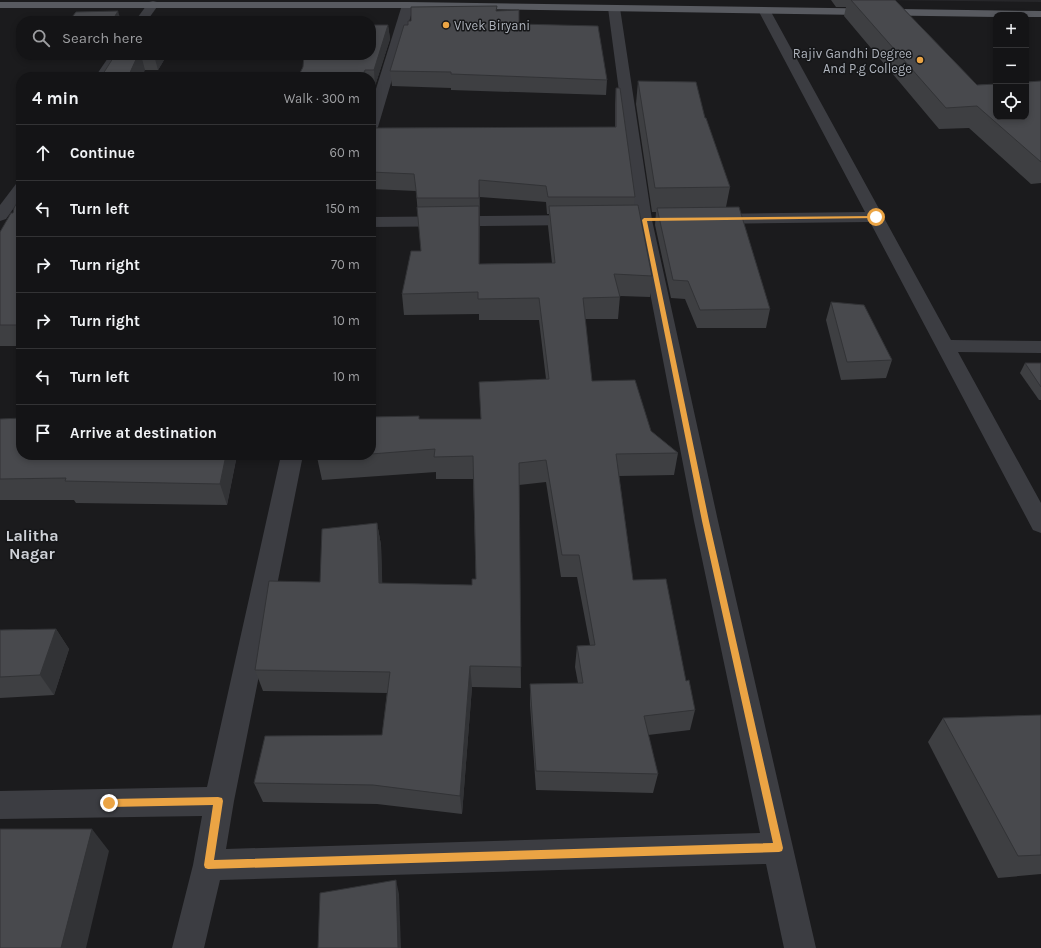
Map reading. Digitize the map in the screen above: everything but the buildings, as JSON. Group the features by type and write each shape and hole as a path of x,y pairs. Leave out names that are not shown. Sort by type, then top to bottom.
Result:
{"main road":[{"path":"0,5 153,4 408,6 1041,14"}],"street":[{"path":"145,16 153,4"},
{"path":"376,111 408,6"},
{"path":"614,8 644,220 706,521 800,948"},
{"path":"764,10 1041,524"},
{"path":"104,72 112,60"},
{"path":"2,224 16,197"},
{"path":"700,219 876,217"},
{"path":"376,222 589,220"},
{"path":"945,346 1041,347"},
{"path":"188,948 208,865 218,801 291,460"},
{"path":"0,805 218,801"},
{"path":"208,865 779,848"}],"shaded area":[{"path":"884,0 1041,0 1041,2"}],"place":[{"name":"VIvek Biryani","path":"446,25"},
{"name":"Rajiv Gandhi Degree And P.g College","path":"920,60"}],"district":[{"name":"Lalitha Nagar","path":"32,544"}],"route":[{"path":"109,803 218,801 208,865 779,848 706,521 644,220 876,217"}]}
